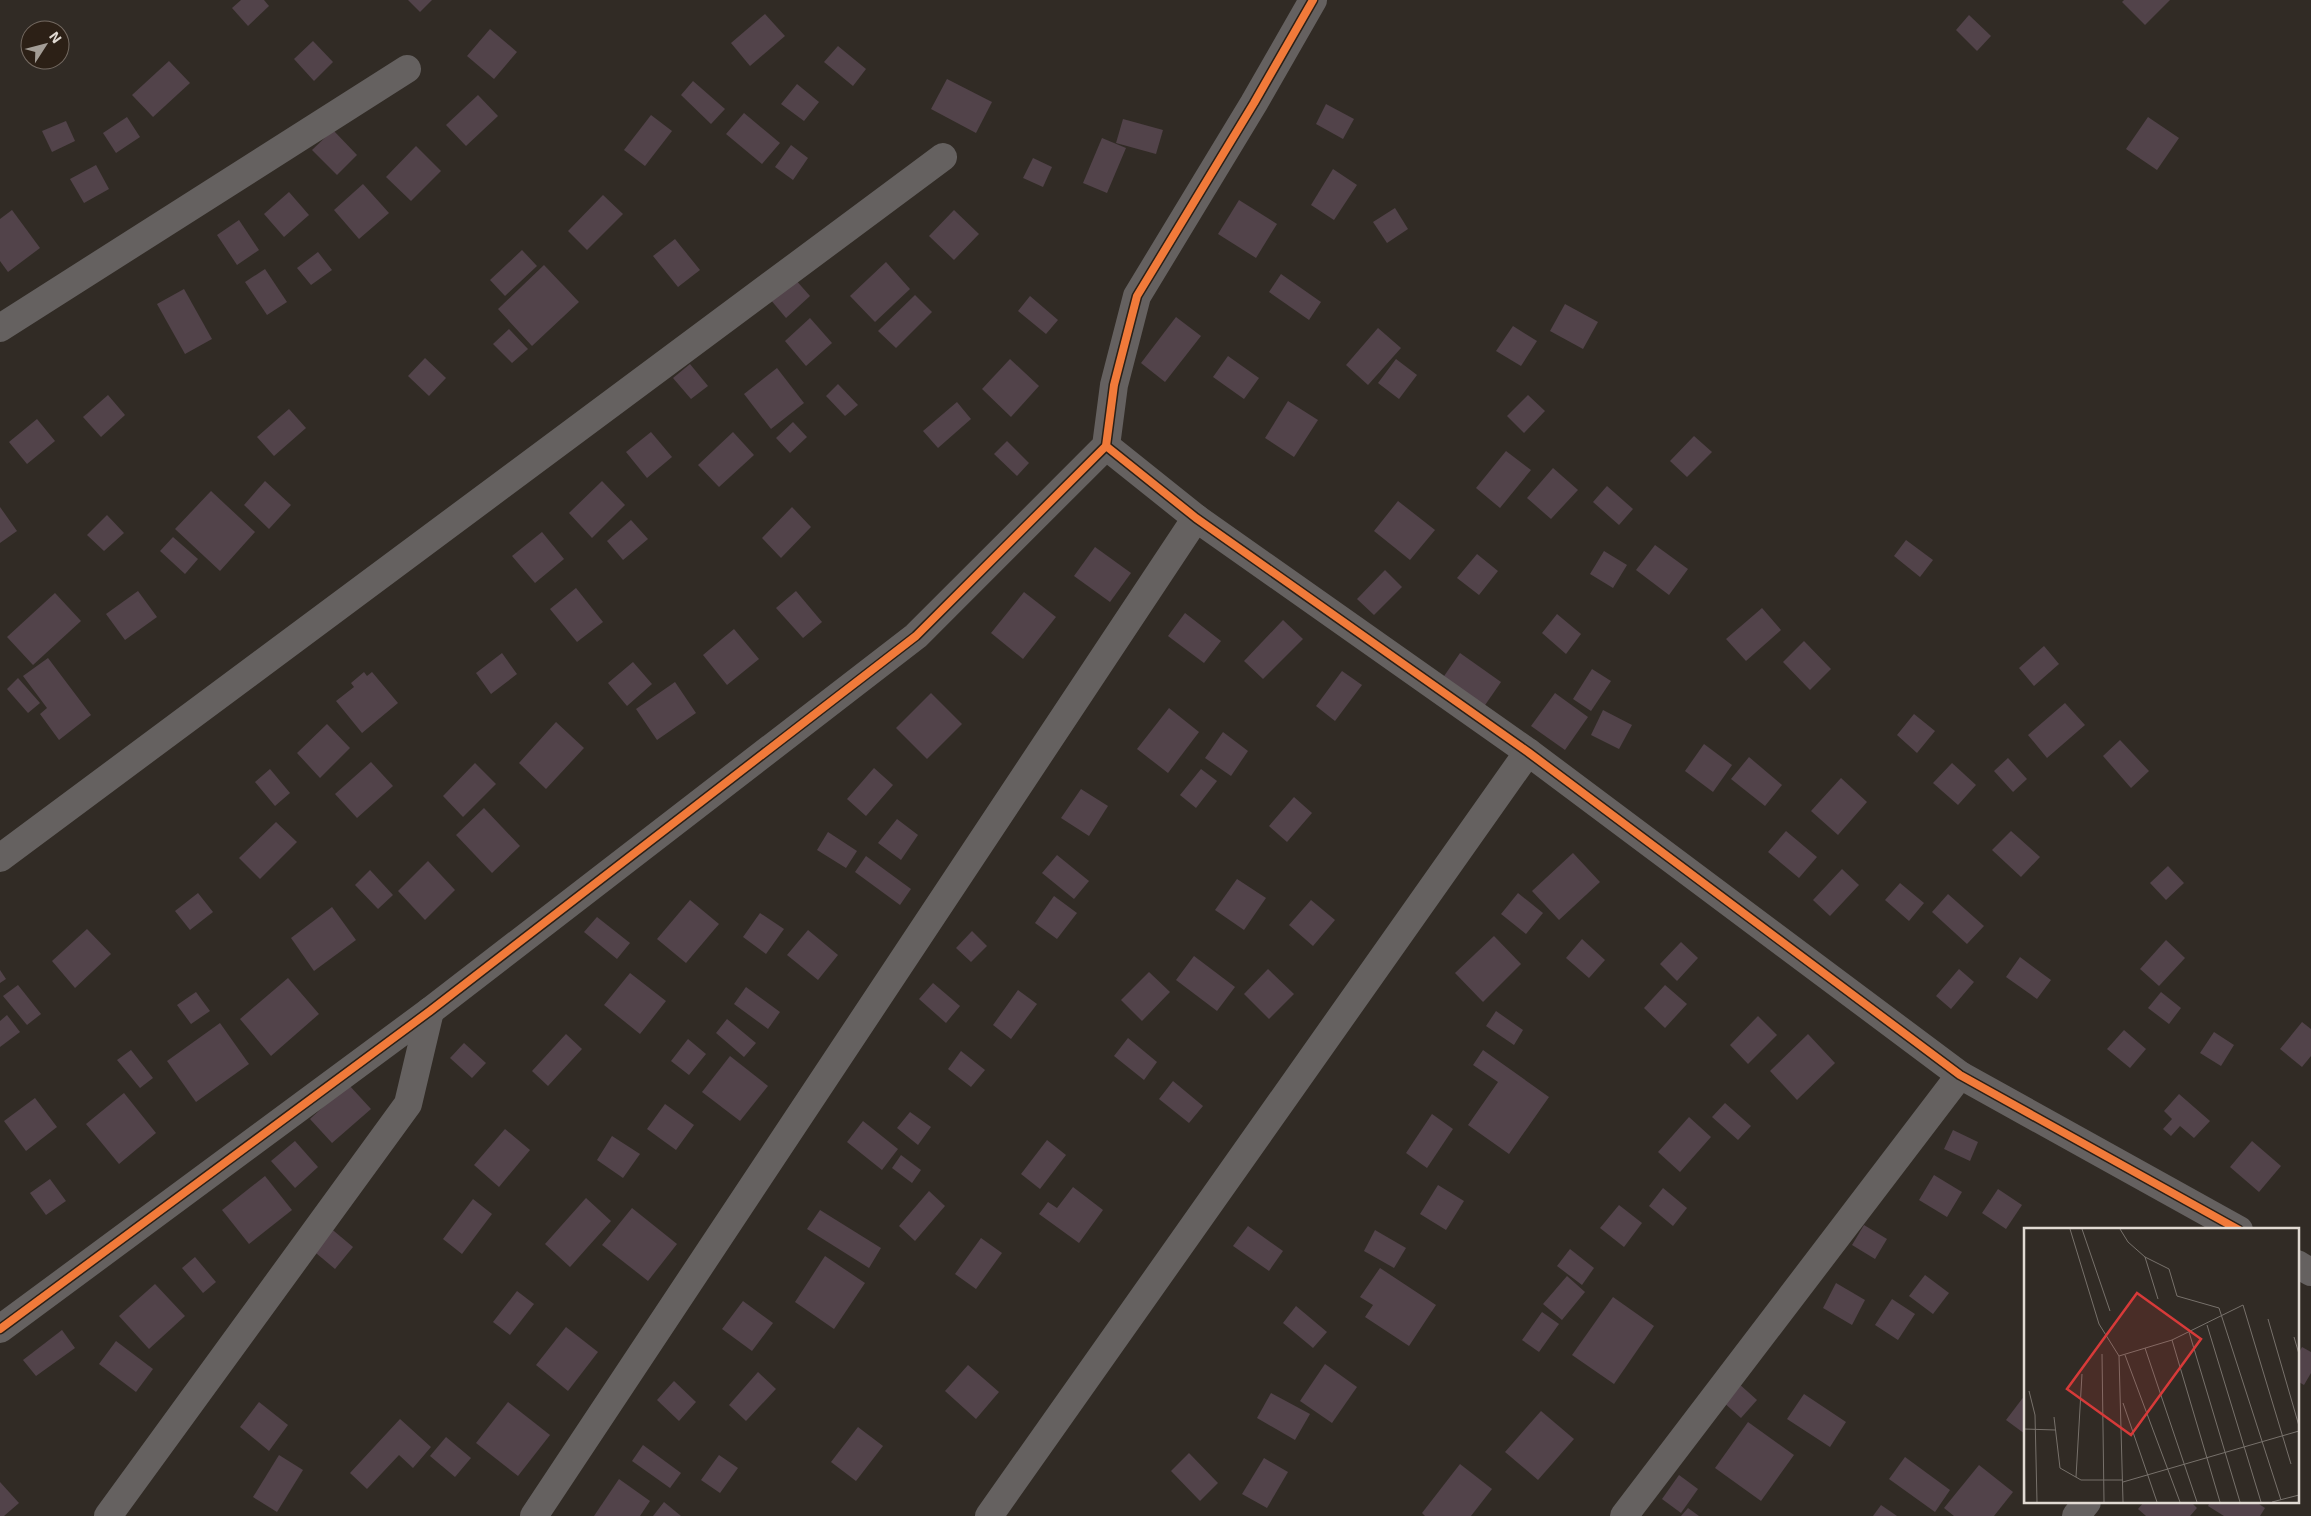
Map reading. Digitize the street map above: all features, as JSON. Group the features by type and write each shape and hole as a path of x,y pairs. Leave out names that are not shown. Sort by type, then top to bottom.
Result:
{"street":[{"path":"0,1329 430,1011 916,636 1106,446 1114,385 1137,296 1254,103 1313,0"},
{"path":"0,328 407,69"},
{"path":"0,858 943,157"},
{"path":"1106,446 1196,518 1528,752 1960,1075 2235,1228"},
{"path":"534,1516 1196,518"},
{"path":"988,1516 1528,752"},
{"path":"108,1516 408,1104 430,1011"},
{"path":"1624,1516 1960,1075"},
{"path":"2298,1265 2311,1272"},
{"path":"2076,1516 2085,1504"}],"building":[{"path":"241,0 264,0 269,6 248,26 232,8"},
{"path":"408,0 432,0 420,12"},
{"path":"2124,0 2170,0 2145,25 2122,2"},
{"path":"765,14 785,36 750,66 731,43"},
{"path":"1969,15 1991,36 1977,51 1956,30"},
{"path":"490,29 517,52 494,79 467,56"},
{"path":"313,41 333,62 314,81 294,59"},
{"path":"838,46 866,69 853,86 824,62"},
{"path":"169,61 190,83 153,117 132,95"},
{"path":"947,79 992,102 976,133 931,109"},
{"path":"693,81 725,109 711,124 681,95"},
{"path":"797,84 819,102 804,121 781,104"},
{"path":"478,95 498,116 466,146 446,125"},
{"path":"1326,104 1354,119 1343,139 1316,124"},
{"path":"744,113 780,143 762,164 726,134"},
{"path":"651,115 672,131 645,166 624,150"},
{"path":"127,117 140,137 116,153 103,133"},
{"path":"2148,117 2179,138 2157,170 2126,149"},
{"path":"1123,119 1163,130 1156,154 1116,143"},
{"path":"66,121 75,141 52,152 42,131"},
{"path":"333,130 357,155 337,175 312,150"},
{"path":"1102,138 1126,148 1107,193 1083,183"},
{"path":"791,145 808,158 793,180 775,167"},
{"path":"416,146 441,171 411,201 386,177"},
{"path":"1033,158 1052,167 1043,187 1023,178"},
{"path":"96,165 109,189 84,203 70,179"},
{"path":"1333,169 1357,185 1334,220 1311,205"},
{"path":"363,184 389,213 359,239 334,210"},
{"path":"289,192 309,215 284,237 264,214"},
{"path":"603,195 623,214 587,250 568,231"},
{"path":"1239,200 1277,224 1256,258 1218,234"},
{"path":"1395,208 1408,229 1387,243 1373,222"},
{"path":"12,210 40,248 8,272 0,261 0,219"},
{"path":"954,210 979,234 954,260 929,236"},
{"path":"239,220 259,250 237,265 217,235"},
{"path":"675,239 700,270 678,287 653,256"},
{"path":"522,250 537,266 505,296 490,280"},
{"path":"318,252 332,270 311,285 297,268"},
{"path":"886,262 910,289 875,322 850,296"},
{"path":"544,265 579,302 532,346 498,309"},
{"path":"265,269 287,302 267,315 245,282"},
{"path":"1281,274 1321,302 1309,320 1269,292"},
{"path":"794,278 810,296 786,318 770,299"},
{"path":"184,289 212,339 185,354 157,304"},
{"path":"915,295 932,312 896,348 878,331"},
{"path":"1030,296 1058,320 1046,334 1018,311"},
{"path":"1565,304 1598,322 1583,349 1550,331"},
{"path":"1176,317 1201,336 1165,382 1141,363"},
{"path":"810,318 832,343 806,366 785,341"},
{"path":"1513,326 1537,341 1521,366 1496,351"},
{"path":"1378,328 1401,348 1368,385 1346,365"},
{"path":"509,329 528,349 512,363 493,344"},
{"path":"1228,356 1259,378 1244,399 1213,377"},
{"path":"425,358 446,378 429,396 408,376"},
{"path":"1010,359 1039,386 1011,417 982,389"},
{"path":"1396,359 1417,375 1399,399 1378,383"},
{"path":"690,364 708,386 691,399 673,378"},
{"path":"777,368 804,403 771,429 744,394"},
{"path":"838,384 858,405 845,416 826,396"},
{"path":"108,395 125,415 101,437 83,417"},
{"path":"1528,395 1545,411 1524,433 1507,416"},
{"path":"1288,401 1318,420 1294,457 1265,438"},
{"path":"957,402 971,419 938,448 923,431"},
{"path":"289,409 306,428 274,456 257,437"},
{"path":"37,419 55,441 27,464 9,442"},
{"path":"793,422 807,437 790,453 776,438"},
{"path":"651,432 672,457 647,478 626,452"},
{"path":"733,432 754,455 719,487 698,465"},
{"path":"1694,436 1712,452 1687,477 1670,461"},
{"path":"1007,441 1029,463 1017,476 994,454"},
{"path":"1506,451 1531,470 1500,508 1476,488"},
{"path":"1553,468 1578,490 1551,519 1527,498"},
{"path":"265,481 291,505 269,529 244,505"},
{"path":"602,481 625,505 592,538 569,513"},
{"path":"1607,486 1633,509 1619,525 1593,502"},
{"path":"211,491 255,532 220,571 175,529"},
{"path":"1398,501 1435,530 1410,560 1374,531"},
{"path":"0,507 17,531 0,543"},
{"path":"792,507 811,527 781,558 762,538"},
{"path":"107,515 124,533 104,551 87,535"},
{"path":"631,520 648,539 623,560 607,541"},
{"path":"542,532 564,559 535,583 512,556"},
{"path":"173,537 198,559 185,574 160,551"},
{"path":"1906,540 1933,560 1920,577 1894,556"},
{"path":"1655,545 1688,569 1669,595 1636,570"},
{"path":"1095,547 1131,573 1110,602 1074,576"},
{"path":"1604,551 1627,565 1613,588 1590,574"},
{"path":"1477,554 1498,571 1479,595 1457,578"},
{"path":"1385,570 1402,587 1374,615 1357,599"},
{"path":"576,588 603,622 577,642 550,609"},
{"path":"138,591 157,617 125,640 106,614"},
{"path":"796,591 822,622 803,638 776,608"},
{"path":"1024,592 1056,617 1023,659 991,633"},
{"path":"55,593 81,621 33,665 7,637"},
{"path":"1762,608 1781,630 1746,661 1726,639"},
{"path":"1185,613 1221,641 1204,663 1168,636"},
{"path":"1557,614 1581,634 1566,654 1542,633"},
{"path":"1283,620 1303,639 1263,679 1244,661"},
{"path":"734,629 759,659 727,685 703,655"},
{"path":"1804,641 1831,669 1810,690 1783,662"},
{"path":"2044,646 2059,664 2034,686 2019,668"},
{"path":"502,653 517,674 491,694 476,673"},
{"path":"1460,653 1501,682 1481,711 1440,682"},
{"path":"48,658 91,715 59,740 40,714 47,708 23,676"},
{"path":"633,662 652,684 627,706 608,683"},
{"path":"1592,669 1611,681 1591,711 1573,699"},
{"path":"1342,671 1362,685 1335,721 1316,706"},
{"path":"364,672 367,676 372,672 398,703 362,733 336,701 354,687 351,683"},
{"path":"18,678 40,703 28,713 7,689"},
{"path":"675,682 696,713 657,740 636,709"},
{"path":"931,693 962,724 927,759 896,728"},
{"path":"1555,693 1588,717 1565,750 1531,726"},
{"path":"2065,703 2085,725 2047,758 2028,735"},
{"path":"1169,708 1199,732 1168,773 1137,749"},
{"path":"1603,710 1632,725 1619,749 1591,735"},
{"path":"1914,714 1935,731 1917,753 1897,735"},
{"path":"556,722 584,748 546,789 519,763"},
{"path":"327,724 350,748 320,778 297,753"},
{"path":"1223,732 1248,751 1231,776 1205,758"},
{"path":"2120,740 2149,771 2131,788 2103,756"},
{"path":"1704,744 1732,765 1713,792 1685,771"},
{"path":"1749,757 1782,785 1765,806 1731,779"},
{"path":"2008,758 2027,779 2013,792 1994,771"},
{"path":"371,762 393,786 357,818 335,794"},
{"path":"475,763 496,784 463,817 443,796"},
{"path":"1952,763 1976,785 1958,805 1933,783"},
{"path":"874,768 893,785 866,816 847,799"},
{"path":"270,769 290,793 275,806 255,782"},
{"path":"1201,769 1217,781 1196,808 1180,795"},
{"path":"1841,778 1867,802 1838,835 1811,811"},
{"path":"1081,789 1108,806 1089,836 1061,818"},
{"path":"1294,797 1312,813 1287,842 1269,826"},
{"path":"484,808 520,846 492,873 456,835"},
{"path":"897,819 918,835 901,860 878,843"},
{"path":"276,822 297,842 260,879 239,858"},
{"path":"1786,831 1817,857 1799,878 1768,852"},
{"path":"2011,831 2040,857 2021,877 1992,850"},
{"path":"828,832 857,851 846,868 817,850"},
{"path":"1573,853 1600,882 1559,920 1532,891"},
{"path":"1057,855 1089,881 1074,899 1042,873"},
{"path":"866,856 911,889 900,905 855,872"},
{"path":"428,861 455,890 425,920 398,891"},
{"path":"2168,866 2184,883 2166,900 2150,883"},
{"path":"1842,869 1859,885 1830,916 1813,900"},
{"path":"370,870 393,895 378,909 355,885"},
{"path":"1237,879 1266,898 1244,930 1215,910"},
{"path":"1900,883 1924,903 1909,921 1885,900"},
{"path":"198,893 213,912 190,930 175,911"},
{"path":"1518,893 1543,913 1526,934 1501,914"},
{"path":"1948,894 1984,926 1967,944 1932,912"},
{"path":"1054,896 1077,913 1057,939 1035,923"},
{"path":"690,900 719,924 686,963 657,939"},
{"path":"1311,900 1335,920 1313,946 1289,925"},
{"path":"332,907 356,940 314,971 291,938"},
{"path":"760,913 784,929 766,954 743,937"},
{"path":"597,917 630,943 617,959 584,932"},
{"path":"87,929 111,954 75,988 52,961"},
{"path":"808,930 838,955 818,980 787,955"},
{"path":"972,931 987,946 971,962 956,948"},
{"path":"1494,936 1521,964 1483,1002 1455,973"},
{"path":"1582,939 1605,960 1589,978 1566,958"},
{"path":"2166,940 2185,958 2159,986 2140,969"},
{"path":"1681,942 1698,958 1677,981 1660,964"},
{"path":"1194,956 1235,987 1217,1011 1176,980"},
{"path":"2020,957 2051,980 2037,999 2006,977"},
{"path":"1268,969 1294,994 1269,1019 1244,994"},
{"path":"1959,969 1974,982 1951,1009 1936,996"},
{"path":"0,970 6,979 0,983"},
{"path":"1149,972 1170,992 1142,1021 1121,1000"},
{"path":"630,973 666,1001 640,1034 604,1005"},
{"path":"288,978 319,1014 271,1056 240,1019"},
{"path":"933,983 960,1006 946,1023 919,999"},
{"path":"18,985 41,1014 27,1025 3,996"},
{"path":"1665,985 1687,1004 1665,1028 1644,1008"},
{"path":"746,987 780,1012 768,1029 734,1004"},
{"path":"1018,990 1037,1004 1011,1039 993,1025"},
{"path":"196,992 210,1011 191,1024 177,1005"},
{"path":"2161,992 2181,1008 2169,1024 2148,1008"},
{"path":"1496,1011 1523,1030 1514,1045 1486,1026"},
{"path":"7,1015 20,1032 0,1047 0,1021"},
{"path":"1758,1016 1777,1035 1748,1064 1730,1045"},
{"path":"727,1019 756,1043 744,1057 716,1033"},
{"path":"2302,1022 2311,1029 2311,1056 2302,1067 2280,1049"},
{"path":"220,1023 249,1064 196,1102 167,1061"},
{"path":"2124,1030 2146,1049 2130,1068 2107,1049"},
{"path":"2214,1032 2234,1045 2221,1066 2200,1053"},
{"path":"566,1034 582,1049 548,1086 532,1071"},
{"path":"1808,1034 1835,1063 1797,1100 1770,1071"},
{"path":"1128,1038 1157,1062 1144,1080 1114,1056"},
{"path":"688,1039 706,1054 689,1075 671,1061"},
{"path":"464,1043 486,1063 472,1078 450,1058"},
{"path":"131,1050 153,1078 140,1088 117,1060"},
{"path":"1483,1050 1549,1097 1509,1154 1468,1125 1498,1082 1473,1065"},
{"path":"961,1051 985,1070 971,1087 948,1069"},
{"path":"730,1056 768,1086 740,1121 702,1092"},
{"path":"1173,1081 1203,1106 1189,1123 1159,1099"},
{"path":"348,1084 371,1109 332,1143 310,1119"},
{"path":"124,1093 156,1133 119,1164 86,1124"},
{"path":"2179,1094 2210,1121 2194,1138 2180,1126 2171,1136 2163,1129 2172,1119 2164,1111"},
{"path":"35,1098 57,1127 26,1151 4,1121"},
{"path":"1725,1103 1751,1126 1738,1140 1712,1117"},
{"path":"665,1104 694,1125 676,1150 647,1129"},
{"path":"910,1112 931,1127 918,1145 897,1128"},
{"path":"1432,1114 1453,1129 1427,1168 1406,1153"},
{"path":"1689,1117 1711,1137 1680,1172 1658,1152"},
{"path":"863,1121 898,1149 882,1170 847,1142"},
{"path":"505,1129 530,1150 499,1187 474,1165"},
{"path":"1953,1130 1978,1142 1970,1161 1944,1149"},
{"path":"612,1136 640,1154 623,1178 597,1160"},
{"path":"1047,1140 1066,1155 1040,1189 1021,1174"},
{"path":"295,1141 318,1167 295,1188 271,1161"},
{"path":"2252,1141 2281,1166 2259,1192 2230,1167"},
{"path":"901,1155 921,1170 912,1183 892,1168"},
{"path":"1934,1175 1962,1192 1947,1217 1919,1200"},
{"path":"265,1176 292,1210 249,1244 222,1210"},
{"path":"50,1179 66,1201 46,1215 30,1193"},
{"path":"1438,1185 1464,1201 1446,1230 1420,1214"},
{"path":"1073,1187 1103,1210 1079,1243 1039,1214 1048,1202 1057,1208"},
{"path":"1663,1188 1687,1208 1673,1226 1649,1206"},
{"path":"1998,1189 2022,1205 2006,1229 1982,1213"},
{"path":"929,1191 945,1206 915,1241 899,1226"},
{"path":"586,1198 611,1221 570,1267 545,1244"},
{"path":"473,1199 492,1214 462,1254 443,1239"},
{"path":"1619,1205 1642,1223 1624,1247 1600,1228"},
{"path":"632,1208 677,1244 648,1281 602,1245"},
{"path":"820,1210 881,1248 869,1268 807,1229"},
{"path":"1864,1225 1887,1239 1875,1259 1852,1245"},
{"path":"328,1226 353,1247 335,1269 310,1248"},
{"path":"1248,1226 1283,1251 1269,1271 1233,1246"},
{"path":"1375,1230 1406,1248 1394,1268 1364,1251"},
{"path":"981,1238 1002,1253 976,1289 955,1274"},
{"path":"1570,1249 1594,1268 1582,1285 1557,1266"},
{"path":"825,1256 865,1283 834,1329 795,1302"},
{"path":"195,1257 216,1282 203,1293 182,1268"},
{"path":"1380,1268 1436,1305 1409,1346 1365,1317 1373,1305 1360,1297"},
{"path":"1925,1275 1949,1293 1933,1314 1909,1296"},
{"path":"1567,1276 1585,1292 1562,1320 1543,1304"},
{"path":"1836,1283 1865,1300 1852,1325 1823,1308"},
{"path":"155,1284 185,1316 149,1349 119,1316"},
{"path":"517,1291 534,1304 510,1335 493,1322"},
{"path":"1613,1297 1654,1326 1614,1384 1572,1355"},
{"path":"1892,1299 1915,1314 1898,1340 1875,1325"},
{"path":"743,1301 773,1323 752,1351 722,1329"},
{"path":"1296,1306 1327,1332 1313,1348 1283,1323"},
{"path":"1542,1312 1559,1324 1539,1352 1522,1340"},
{"path":"566,1327 598,1352 568,1391 536,1365"},
{"path":"62,1330 75,1348 36,1376 23,1360"},
{"path":"116,1341 153,1369 136,1392 99,1364"},
{"path":"2302,1347 2311,1352 2311,1373 2304,1385 2298,1382 2298,1354"},
{"path":"1325,1364 1357,1387 1332,1423 1300,1401"},
{"path":"968,1365 999,1392 976,1419 945,1391"},
{"path":"758,1372 776,1389 746,1421 729,1405"},
{"path":"674,1381 696,1402 679,1421 657,1400"},
{"path":"1738,1383 1757,1400 1741,1418 1722,1401"},
{"path":"1271,1393 1310,1414 1295,1440 1257,1418"},
{"path":"1804,1394 1846,1422 1830,1447 1787,1419"},
{"path":"2024,1396 2024,1433 2006,1420"},
{"path":"259,1402 288,1425 269,1451 240,1427"},
{"path":"508,1402 550,1435 518,1476 476,1443"},
{"path":"1541,1411 1574,1439 1538,1480 1505,1452"},
{"path":"400,1419 431,1447 413,1468 399,1455 367,1489 350,1473"},
{"path":"1748,1422 1794,1455 1761,1501 1715,1468"},
{"path":"858,1427 883,1446 856,1481 831,1462"},
{"path":"446,1437 471,1458 455,1477 430,1456"},
{"path":"643,1445 681,1473 670,1488 632,1461"},
{"path":"1189,1453 1218,1483 1200,1501 1171,1471"},
{"path":"279,1455 303,1470 277,1512 253,1497"},
{"path":"719,1455 738,1468 720,1493 701,1480"},
{"path":"1905,1457 1950,1490 1935,1512 1889,1479"},
{"path":"1264,1458 1288,1472 1267,1508 1242,1494"},
{"path":"1460,1464 1492,1489 1471,1516 1425,1516 1422,1513"},
{"path":"1979,1465 2013,1492 1994,1516 1954,1516 1944,1508"},
{"path":"1679,1475 1698,1489 1681,1513 1662,1499"},
{"path":"619,1479 650,1501 640,1516 594,1516"},
{"path":"0,1482 19,1503 4,1516 0,1516"},
{"path":"664,1502 681,1516 653,1516"},
{"path":"2142,1504 2193,1504 2197,1508 2190,1516 2146,1516 2138,1509"},
{"path":"2209,1504 2259,1504 2265,1508 2260,1516 2224,1516 2208,1506"},
{"path":"1881,1505 1897,1516 1873,1516"},
{"path":"1688,1508 1699,1516 1681,1516"}],"cycle path":[{"path":"0,1329 430,1011 916,636 1106,446 1114,385 1137,296 1254,103 1313,0"},
{"path":"1106,446 1196,518 1528,752 1960,1075 2235,1228"}]}
